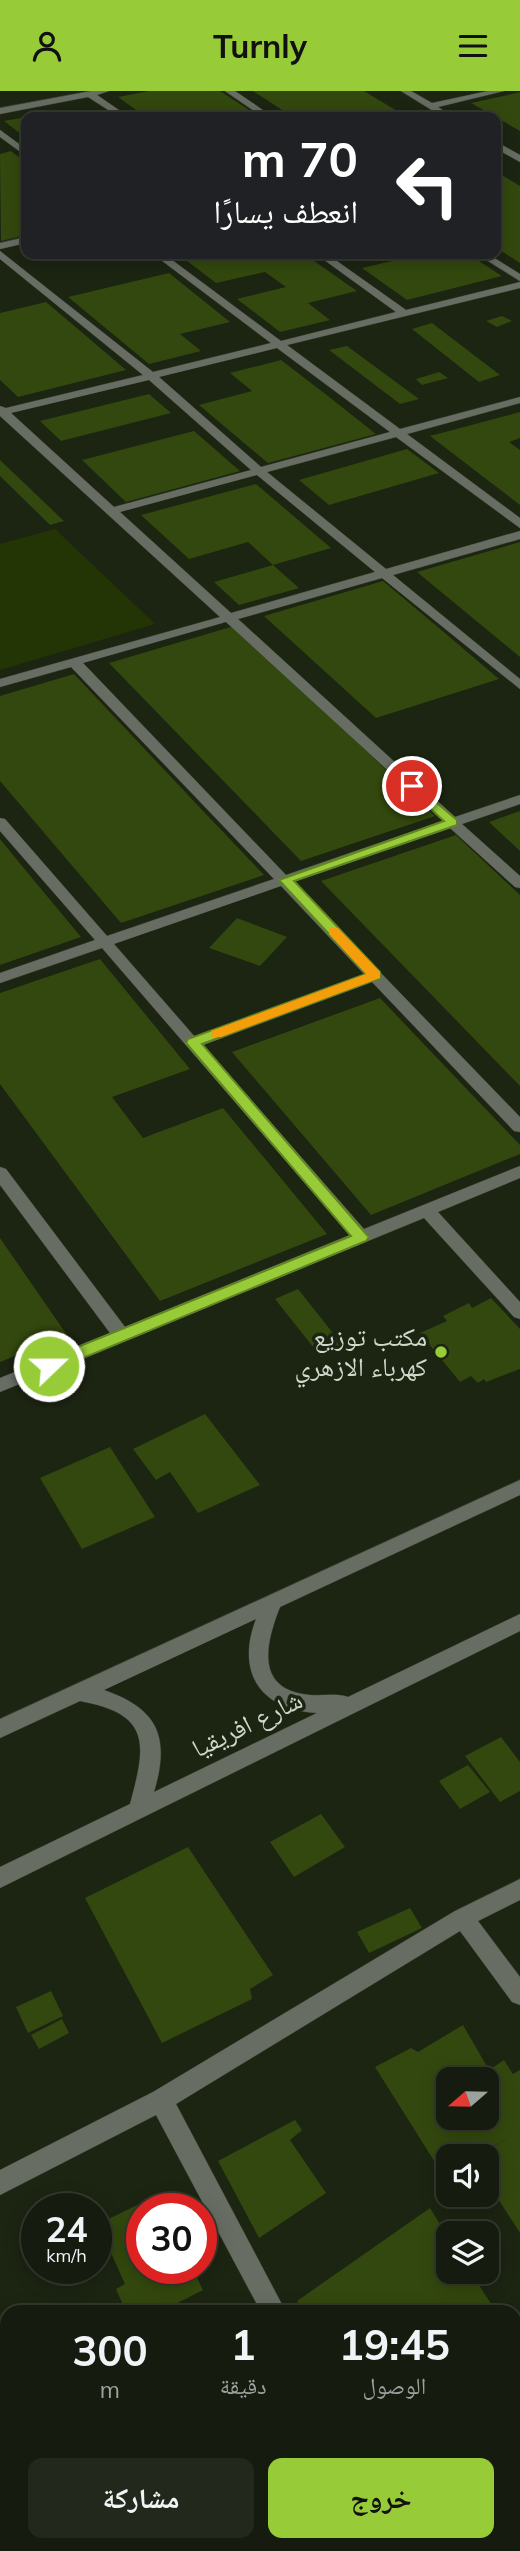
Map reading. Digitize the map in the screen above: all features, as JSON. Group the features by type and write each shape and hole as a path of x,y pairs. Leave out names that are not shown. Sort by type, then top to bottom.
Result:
{"street":[{"path":"0,111 105,91"},
{"path":"229,91 261,112"},
{"path":"404,91 440,112"},
{"path":"430,106 500,91"},
{"path":"90,94 117,112"},
{"path":"0,133 21,149"},
{"path":"501,148 520,159"},
{"path":"0,246 21,241"},
{"path":"0,254 151,376 382,574 520,685"},
{"path":"165,259 520,524"},
{"path":"328,259 405,314"},
{"path":"490,259 520,278"},
{"path":"1,412 520,285"},
{"path":"111,511 520,400"},
{"path":"1,412 520,884"},
{"path":"0,683 520,535"},
{"path":"74,662 520,1127"},
{"path":"0,978 520,799"},
{"path":"0,822 361,1237"},
{"path":"193,1043 375,975"},
{"path":"0,1173 122,1336"},
{"path":"0,1385 520,1173"},
{"path":"427,1211 520,1313"},
{"path":"0,1729 520,1487"},
{"path":"273,1601 259,1642 257,1659 260,1671 270,1688 279,1695 306,1704 354,1702"},
{"name":"شارع افريقيا","path":"0,1878 520,1622"},
{"path":"77,1692 102,1695 118,1702 144,1725 152,1754 139,1808"},
{"path":"0,2183 161,2100 463,1918 520,1889"},
{"path":"463,1918 520,1995"},
{"path":"161,2100 270,2305"}],"green space":[{"path":"55,529 155,624 0,670 0,544"}],"building":[{"path":"149,91 220,91 252,112 139,112 118,97"},
{"path":"253,91 364,91 399,112 285,112"},
{"path":"520,92 520,131 501,120 501,112 487,112 471,103"},
{"path":"21,118 21,134 4,121"},
{"path":"11,151 21,159 21,236 1,241 0,154"},
{"path":"501,175 520,186 520,263 501,251"},
{"path":"185,259 311,259 357,291 308,303 330,320 280,332 237,299 286,287 265,272 216,283"},
{"path":"401,259 476,259 502,276 407,300 362,268"},
{"path":"169,273 230,322 180,334 201,351 149,364 68,297"},
{"path":"46,302 126,370 18,397 0,380 0,313"},
{"path":"502,316 512,321 497,327 486,321"},
{"path":"432,323 500,375 479,382 412,329"},
{"path":"347,346 419,399 400,404 329,350"},
{"path":"281,360 376,434 268,463 199,405 252,391 230,373"},
{"path":"439,372 448,378 422,385 416,379"},
{"path":"149,394 171,413 61,441 40,421"},
{"path":"520,412 520,438 509,442 520,450 520,505 430,436"},
{"path":"194,431 240,471 126,502 82,460"},
{"path":"407,449 439,473 329,505 299,480"},
{"path":"0,460 64,521 50,525 0,476"},
{"path":"256,484 331,548 273,565 248,542 189,559 141,515"},
{"path":"520,542 520,657 417,572"},
{"path":"273,565 299,588 239,605 214,582"},
{"path":"383,581 499,679 376,718 264,616"},
{"path":"234,626 435,816 301,861 109,663"},
{"path":"74,674 264,875 121,923 0,781 0,696"},
{"path":"520,811 520,851 489,822"},
{"path":"456,835 520,895 520,1086 321,881"},
{"path":"0,839 27,872 81,937 0,965"},
{"path":"237,918 287,937 260,966 209,948"},
{"path":"100,959 190,1069 112,1097 143,1138 223,1108 327,1234 160,1301 0,1084 0,993"},
{"path":"380,998 520,1145 520,1154 371,1215 232,1052"},
{"path":"0,1238 67,1335 0,1362"},
{"path":"298,1289 344,1347 321,1357 275,1299"},
{"path":"491,1298 520,1329 520,1369 486,1382 484,1379 478,1383 471,1376 460,1382 420,1333 447,1321 443,1316 469,1303 472,1308"},
{"path":"205,1414 260,1485 198,1513 170,1472 156,1480 133,1449"},
{"path":"110,1447 155,1517 82,1549 40,1478"},
{"path":"501,1737 520,1762 520,1791 500,1802 465,1756"},
{"path":"468,1765 490,1792 460,1809 439,1781"},
{"path":"321,1814 345,1847 294,1877 270,1842"},
{"path":"188,1847 273,1975 250,1989 252,1999 162,2043 85,1898"},
{"path":"410,1908 422,1928 369,1953 357,1932"},
{"path":"51,1991 63,2016 28,2033 16,2007"},
{"path":"62,2019 69,2033 39,2049 31,2035"},
{"path":"463,2025 487,2067 436,2067 436,2130 499,2130 499,2067 494,2067 504,2060 513,2074 520,2070 520,2233 499,2200 498,2144 509,2137 497,2144 436,2144 436,2164 375,2067 411,2048 418,2052"},
{"path":"295,2120 302,2130 290,2140 326,2193 259,2238 218,2161"},
{"path":"430,2208 438,2221 436,2284 478,2284 492,2305 299,2305 297,2301"},
{"path":"126,2210 126,2284 200,2284 203,2290 174,2305 123,2305 116,2289 125,2284 112,2255 112,2217"}],"slow traffic":[{"path":"216,1034 375,975 333,931"}],"place":[{"name":"مكتب توزيع كهرباء الازهري","path":"441,1352"}],"route":[{"path":"49,1366 361,1237 193,1043 375,975 286,880 453,823 412,786"}]}
